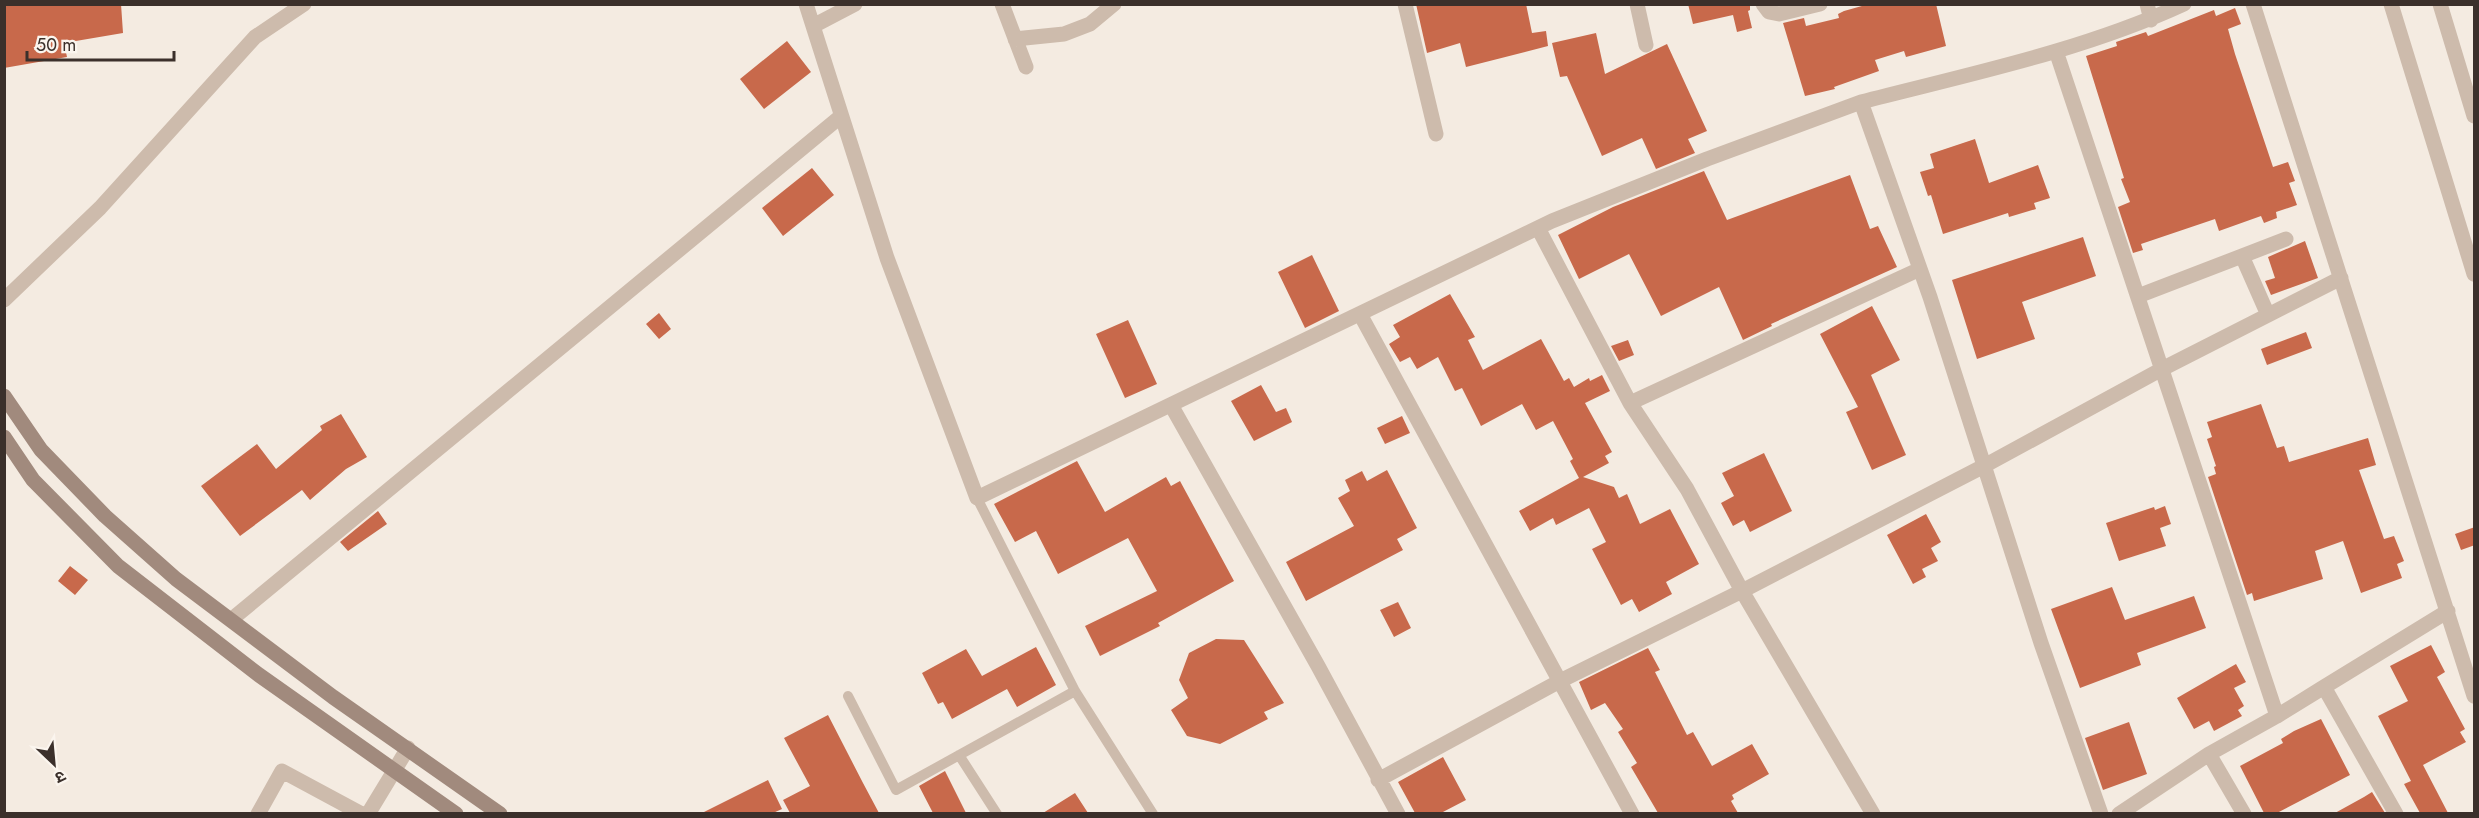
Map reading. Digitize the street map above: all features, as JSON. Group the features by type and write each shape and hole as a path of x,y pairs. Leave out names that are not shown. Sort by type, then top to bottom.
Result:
{"street":[{"path":"4,300 106,201 255,37 304,4"},
{"path":"806,4 840,117 887,258 977,498 1538,228 1707,159 1861,102 2056,51 2149,12 2184,4"},
{"path":"813,26 855,4"},
{"path":"1002,4 1026,67"},
{"path":"1015,39 1064,34 1090,24 1114,4"},
{"path":"1405,4 1436,134"},
{"path":"1637,4 1646,45"},
{"path":"1763,4 1769,12 1779,14 1820,4"},
{"path":"2253,4 2475,696"},
{"path":"2391,4 2475,274"},
{"path":"2440,4 2475,116"},
{"path":"2056,51 2277,716"},
{"path":"1861,102 1920,269 2041,643 2101,813"},
{"path":"232,619 840,117"},
{"path":"1538,228 1630,404 1686,489 1742,591 1873,813"},
{"path":"2138,296 2286,239"},
{"path":"2242,256 2268,315"},
{"path":"1630,404 1920,269"},
{"path":"1378,780 1560,681 1742,591 1984,466 2162,369 2341,278"},
{"path":"1360,314 1632,813"},
{"path":"4,396 41,450 105,516 176,579 333,697 500,813"},
{"path":"1171,405 1398,813"},
{"path":"4,437 33,480 118,566 245,664 456,813"},
{"path":"2119,813 2209,754 2277,716 2448,610"},
{"path":"245,664 261,642"},
{"path":"2324,687 2396,813"},
{"path":"368,813 408,748"},
{"path":"2209,754 2244,813"},
{"path":"258,813 282,771 362,813"}],"lane":[{"path":"977,498 1075,691 1153,813"},
{"path":"848,696 896,790 1075,691"},
{"path":"959,755 997,813"}],"building":[{"path":"4,4 121,4 123,33 64,43 67,57 4,68"},
{"path":"1416,4 1526,4 1532,33 1546,31 1548,46 1466,67 1460,43 1427,53"},
{"path":"1688,4 1750,4 1748,11 1752,28 1737,32 1733,15 1693,24"},
{"path":"1869,4 1936,4 1946,46 1906,57 1904,51 1875,60 1879,71 1834,87 1835,89 1805,96 1783,23 1804,18 1806,26 1839,18 1838,14 1844,11"},
{"path":"2235,8 2241,24 2228,29 2235,54 2273,167 2288,162 2295,181 2289,183 2297,205 2276,212 2277,218 2264,223 2261,216 2219,231 2215,219 2141,244 2143,250 2133,253 2118,207 2130,202 2121,179 2124,178 2086,56 2117,46 2116,42 2146,32 2148,36 2214,10 2216,16"},
{"path":"1596,33 1605,74 1667,44 1707,131 1688,139 1695,153 1656,169 1642,138 1602,156 1567,76 1560,77 1552,43"},
{"path":"787,41 811,72 764,109 740,79"},
{"path":"1975,139 1989,183 2038,165 2050,198 2034,203 2036,209 2009,217 2008,213 1943,234 1931,195 1928,196 1920,172 1934,168 1930,154"},
{"path":"812,168 834,195 783,236 762,208"},
{"path":"1704,171 1727,220 1850,175 1870,229 1878,226 1897,267 1771,324 1772,326 1743,340 1719,287 1661,316 1629,254 1579,279 1558,235 1613,207"},
{"path":"2083,237 2096,276 2022,302 2035,339 1977,359 1952,280"},
{"path":"2305,241 2318,278 2271,295 2265,281 2275,278 2268,257"},
{"path":"1312,255 1339,311 1305,328 1278,272"},
{"path":"1450,294 1475,337 1468,340 1483,370 1541,339 1564,381 1569,378 1574,387 1589,378 1590,381 1602,375 1610,391 1585,403 1612,452 1605,456 1609,463 1583,477 1614,487 1619,498 1627,494 1640,524 1670,509 1699,564 1666,582 1672,594 1639,612 1632,599 1621,605 1592,549 1606,542 1589,508 1556,525 1553,518 1530,531 1519,511 1579,478 1570,461 1573,459 1553,421 1536,430 1522,404 1481,426 1462,388 1455,391 1438,357 1417,369 1410,357 1400,362 1389,344 1400,337 1393,325"},
{"path":"1872,306 1900,360 1871,375 1906,455 1872,470 1846,412 1858,407 1820,334"},
{"path":"659,313 671,329 659,339 646,324"},
{"path":"1128,320 1157,384 1125,398 1096,334"},
{"path":"2306,332 2312,348 2267,365 2261,349"},
{"path":"1628,340 1634,355 1619,361 1611,346"},
{"path":"1261,385 1276,412 1286,408 1292,422 1254,441 1231,401"},
{"path":"2261,404 2277,448 2284,446 2289,462 2368,438 2376,465 2359,470 2384,539 2394,536 2404,561 2397,564 2402,578 2361,593 2343,541 2315,551 2323,579 2254,601 2252,593 2247,595 2208,477 2216,474 2214,467 2216,466 2207,439 2212,437 2207,422"},
{"path":"341,414 367,457 346,469 310,500 302,490 240,536 201,486 257,444 276,469 322,430 320,426"},
{"path":"1402,416 1410,433 1385,444 1377,428"},
{"path":"1764,453 1792,511 1750,532 1744,520 1733,526 1721,503 1734,496 1722,473"},
{"path":"1077,461 1105,512 1166,477 1171,486 1180,481 1234,581 1158,623 1160,626 1100,656 1085,626 1157,591 1128,538 1058,574 1036,531 1015,542 994,504"},
{"path":"1387,470 1417,528 1397,539 1403,550 1306,601 1286,562 1354,526 1338,498 1350,491 1345,480 1362,471 1367,481"},
{"path":"2165,506 2171,524 2160,528 2166,546 2119,561 2106,523 2154,507 2155,510"},
{"path":"378,511 387,524 348,551 340,542"},
{"path":"1926,514 1941,542 1931,548 1938,561 1922,569 1926,577 1913,584 1887,535"},
{"path":"2475,527 2475,545 2461,550 2455,534"},
{"path":"70,566 88,580 75,595 58,581"},
{"path":"2112,587 2125,620 2194,596 2206,628 2137,653 2141,665 2080,688 2051,609"},
{"path":"1398,602 1411,628 1394,637 1380,610"},
{"path":"1216,639 1244,640 1284,703 1264,712 1268,719 1220,744 1187,736 1171,710 1188,698 1179,680 1189,653"},
{"path":"2431,645 2445,672 2437,677 2465,729 2460,732 2466,742 2423,765 2448,813 2420,813 2404,784 2411,781 2378,716 2408,701 2390,666"},
{"path":"1036,647 1056,685 1017,707 1007,689 952,719 943,702 938,704 922,673 966,649 982,676"},
{"path":"1648,648 1660,670 1655,672 1687,735 1693,732 1712,766 1752,744 1769,774 1732,795 1734,799 1731,801 1738,813 1658,813 1631,767 1637,763 1618,732 1623,729 1605,703 1591,710 1579,682"},
{"path":"2236,664 2246,682 2234,688 2244,706 2238,710 2242,716 2214,731 2209,721 2194,729 2177,698"},
{"path":"828,715 879,813 790,813 783,800 810,786 784,738"},
{"path":"2321,719 2350,775 2277,813 2264,813 2240,766 2283,743 2281,739 2294,731"},
{"path":"2129,722 2147,774 2103,790 2085,738"},
{"path":"1443,757 1466,800 1441,813 1415,813 1398,782"},
{"path":"945,771 966,813 933,813 919,786"},
{"path":"768,780 782,809 773,813 702,813"},
{"path":"2372,792 2385,813 2335,813 2364,797"},
{"path":"1075,793 1088,813 1043,813"}]}
